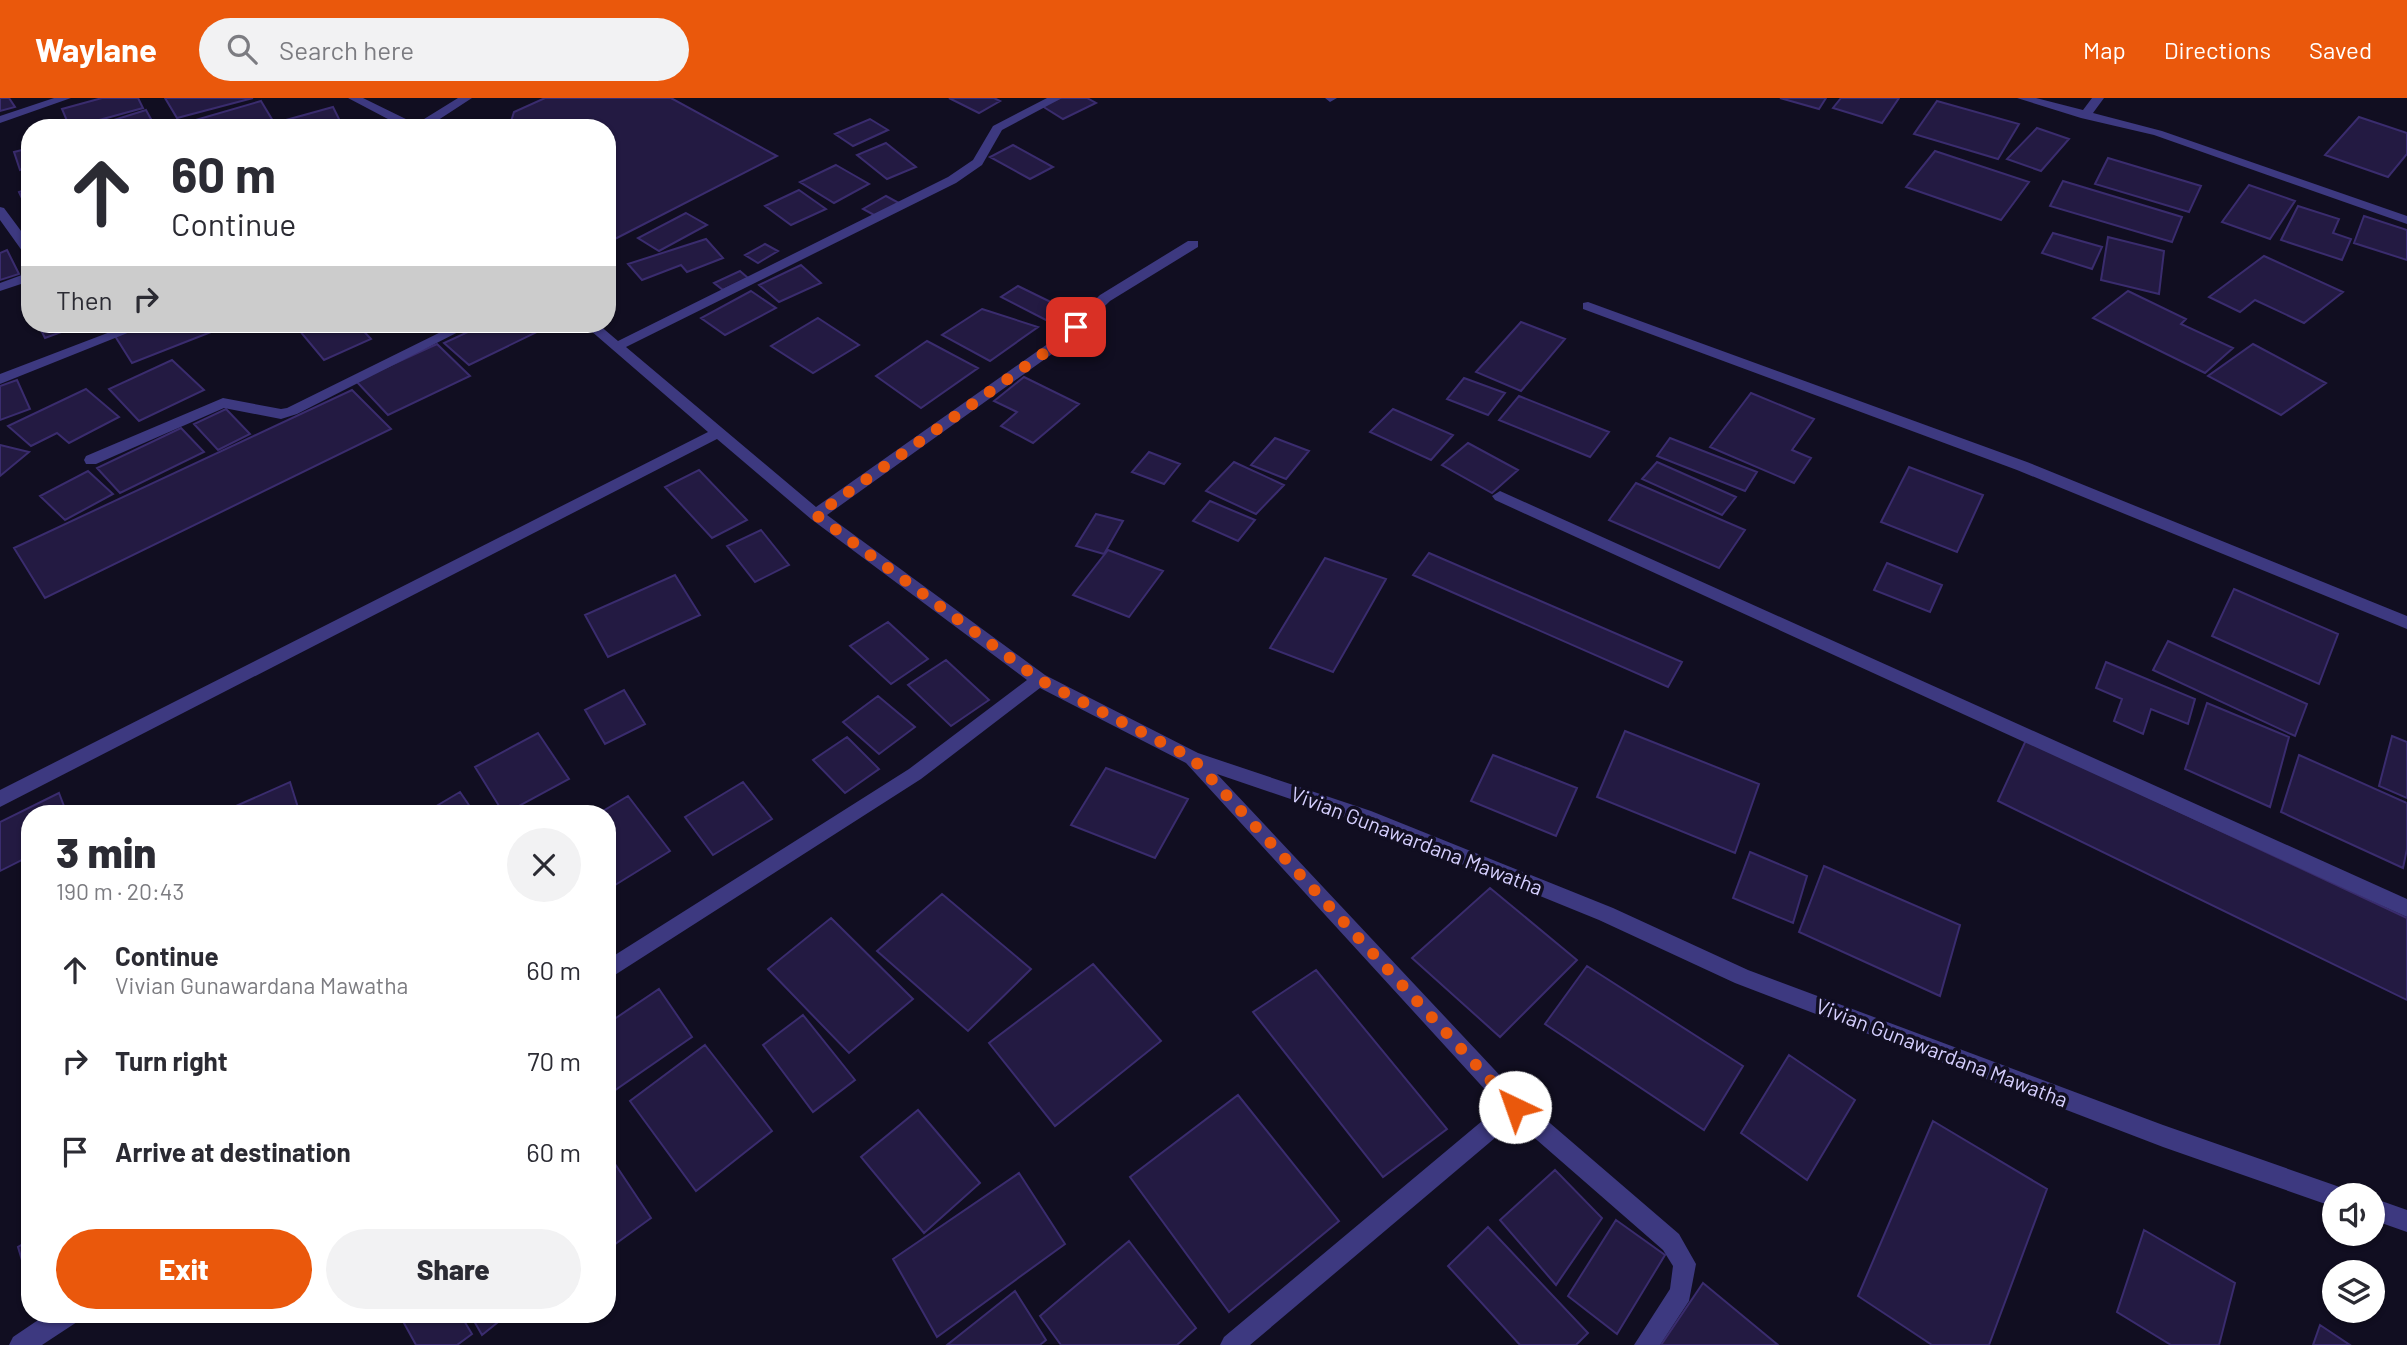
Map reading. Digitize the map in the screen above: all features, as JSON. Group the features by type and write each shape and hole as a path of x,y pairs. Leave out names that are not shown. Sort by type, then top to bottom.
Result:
{"street":[{"path":"0,120 65,98"},
{"path":"354,98 397,119"},
{"path":"431,119 466,98"},
{"path":"618,346 952,180 978,162 997,128 1056,98"},
{"path":"2023,98 2158,134 2407,220"},
{"path":"2085,116 2098,98"},
{"path":"0,211 21,240"},
{"path":"816,515 1061,341 1105,298 1193,244"},
{"path":"0,287 21,279"},
{"path":"1588,306 2022,466 2407,623"},
{"path":"0,379 120,333"},
{"path":"91,460 223,403 281,414 292,411 449,333"},
{"name":"Vivian Gunawardana Mawatha","path":"601,333 816,515 1040,680 1192,758 1377,821 1606,915 1742,977 2163,1136 2322,1192"},
{"path":"0,799 720,432"},
{"path":"1500,496 2407,908"},
{"path":"616,965 915,774 1040,680"},
{"path":"1192,758 1515,1107 1671,1242 1685,1264 1681,1293 1646,1345"},
{"path":"1232,1345 1515,1107"},
{"path":"2385,1213 2407,1221"},
{"path":"21,1345 55,1323"}],"building":[{"path":"0,98 9,98 15,107 0,111"},
{"path":"102,98 138,98 143,108 103,119 66,119 62,109"},
{"path":"165,98 253,98 177,118"},
{"path":"545,98 671,98 777,156 616,238 616,119 512,119 514,112"},
{"path":"949,98 994,98 1000,101 979,113"},
{"path":"1060,98 1087,98 1096,103 1063,119 1042,106"},
{"path":"1780,98 1826,98 1819,109"},
{"path":"1841,98 1899,98 1882,123 1833,108"},
{"path":"261,101 272,119 199,119"},
{"path":"1937,101 2019,124 1998,159 1914,134"},
{"path":"333,107 339,119 290,119"},
{"path":"146,110 151,119 117,119"},
{"path":"2359,117 2407,133 2407,154 2388,177 2325,155"},
{"path":"870,119 888,130 853,146 835,134"},
{"path":"2037,128 2069,139 2041,171 2007,159"},
{"path":"886,143 916,167 887,179 857,155"},
{"path":"1013,145 1053,167 1030,179 990,157"},
{"path":"21,150 21,170 20,170 14,152"},
{"path":"1935,151 2029,182 2001,220 1906,187"},
{"path":"2108,158 2201,186 2189,212 2095,184"},
{"path":"836,165 869,184 834,203 800,182"},
{"path":"2063,181 2182,217 2172,242 2050,206"},
{"path":"2249,185 2295,201 2270,239 2222,222"},
{"path":"799,190 826,209 791,225 765,206"},
{"path":"886,196 899,203 876,216 863,209"},
{"path":"2298,206 2339,219 2333,233 2351,239 2342,260 2281,240"},
{"path":"686,213 707,225 659,251 638,238"},
{"path":"2364,216 2407,230 2407,260 2354,243"},
{"path":"2053,233 2102,247 2092,269 2042,253"},
{"path":"2108,237 2164,251 2159,294 2101,280"},
{"path":"706,239 723,258 687,272 681,265 642,280 628,264"},
{"path":"765,244 778,251 758,263 745,255"},
{"path":"7,250 19,274 0,280 0,253"},
{"path":"2264,256 2343,292 2304,323 2255,300 2240,312 2209,297"},
{"path":"801,265 821,283 779,302 759,285"},
{"path":"740,271 748,278 723,290 714,283"},
{"path":"1018,286 1063,308 1046,320 1001,297"},
{"path":"751,291 776,308 725,335 701,318"},
{"path":"2128,291 2186,319 2181,324 2233,348 2205,373 2093,318"},
{"path":"982,309 1038,327 990,361 942,335"},
{"path":"818,318 859,345 813,373 771,346"},
{"path":"1521,322 1565,339 1521,391 1476,372"},
{"path":"42,333 59,333 45,338"},
{"path":"123,333 208,333 132,363 115,336"},
{"path":"302,333 365,333 371,339 324,360"},
{"path":"466,333 535,333 469,365 444,343"},
{"path":"927,341 978,368 921,408 876,376"},
{"path":"437,344 470,376 388,415 356,381"},
{"path":"2253,344 2326,383 2281,415 2208,376"},
{"path":"172,360 204,390 139,421 109,389"},
{"path":"1024,377 1079,404 1033,443 1001,426 1017,412 994,401"},
{"path":"1464,378 1505,393 1488,415 1447,399"},
{"path":"17,380 30,409 0,420 0,386"},
{"path":"86,389 119,417 69,443 57,433 31,446 8,426"},
{"path":"352,390 391,429 45,598 14,548"},
{"path":"1751,393 1814,419 1792,450 1811,458 1794,483 1710,447"},
{"path":"1519,396 1609,432 1590,457 1499,420"},
{"path":"226,409 250,434 218,450 194,424"},
{"path":"1393,409 1453,435 1431,460 1370,432"},
{"path":"181,428 204,452 120,493 97,468"},
{"path":"1275,438 1309,451 1286,479 1251,465"},
{"path":"1670,438 1757,472 1745,491 1657,456"},
{"path":"1468,443 1518,470 1492,493 1442,465"},
{"path":"0,445 29,452 0,476"},
{"path":"1149,452 1180,464 1164,484 1132,472"},
{"path":"1234,462 1284,485 1256,514 1206,491"},
{"path":"1657,462 1736,497 1722,515 1642,479"},
{"path":"1909,467 1983,495 1957,552 1881,522"},
{"path":"699,470 747,520 712,538 665,487"},
{"path":"88,471 113,494 65,520 40,496"},
{"path":"1636,483 1745,530 1719,568 1609,520"},
{"path":"1210,501 1255,520 1238,541 1193,521"},
{"path":"1096,514 1123,521 1104,554 1076,546"},
{"path":"761,530 789,565 755,582 727,546"},
{"path":"1108,550 1163,571 1129,617 1073,595"},
{"path":"1429,553 1682,662 1668,687 1413,575"},
{"path":"1325,558 1386,579 1333,672 1270,648"},
{"path":"1887,563 1942,585 1930,612 1874,590"},
{"path":"675,575 700,615 608,657 585,615"},
{"path":"2234,589 2338,634 2319,684 2212,636"},
{"path":"888,622 928,659 891,684 850,646"},
{"path":"2168,641 2307,704 2295,736 2153,670"},
{"path":"946,660 989,700 951,726 908,685"},
{"path":"2106,662 2195,699 2188,724 2151,709 2143,734 2114,721 2122,699 2096,688"},
{"path":"624,690 645,724 605,744 585,710"},
{"path":"878,696 915,727 879,754 843,722"},
{"path":"2207,703 2289,737 2270,807 2185,769"},
{"path":"1625,731 1759,784 1735,853 1597,797"},
{"path":"538,733 569,779 521,805 498,805 475,767"},
{"path":"2392,736 2407,742 2407,798 2379,786"},
{"path":"847,737 879,769 845,793 813,760"},
{"path":"2026,740 2407,918 2407,1000 1998,801"},
{"path":"1493,755 1577,788 1556,836 1471,801"},
{"path":"2299,755 2407,803 2407,849 2403,868 2281,812"},
{"path":"1106,768 1188,799 1155,858 1071,825"},
{"path":"290,782 297,805 238,805"},
{"path":"743,782 772,819 713,855 685,817"},
{"path":"460,792 469,805 438,805"},
{"path":"59,793 64,805 35,805"},
{"path":"628,796 670,851 616,884 616,805 613,805"},
{"path":"21,812 21,860 0,871 0,822"},
{"path":"1750,852 1807,876 1793,923 1733,898"},
{"path":"1824,866 1960,925 1940,996 1799,932"},
{"path":"1490,888 1577,960 1500,1037 1412,958"},
{"path":"942,894 1031,969 968,1031 877,951"},
{"path":"831,918 913,999 849,1053 768,969"},
{"path":"1093,964 1161,1041 1055,1126 989,1043"},
{"path":"1587,966 1743,1066 1704,1130 1545,1024"},
{"path":"1316,970 1447,1129 1383,1177 1253,1012"},
{"path":"659,989 692,1037 616,1089 616,1018"},
{"path":"803,1015 855,1080 813,1112 763,1045"},
{"path":"705,1045 772,1131 696,1191 630,1101"},
{"path":"1789,1055 1855,1100 1807,1180 1741,1133"},
{"path":"1238,1095 1339,1221 1229,1312 1130,1177"},
{"path":"918,1110 980,1183 924,1233 861,1157"},
{"path":"1933,1121 2047,1189 1989,1345 1932,1345 1858,1296"},
{"path":"616,1166 651,1218 616,1243"},
{"path":"1555,1170 1602,1218 1556,1285 1500,1220"},
{"path":"1019,1173 1065,1244 937,1337 893,1259"},
{"path":"1616,1220 1665,1255 1617,1334 1568,1296"},
{"path":"1488,1227 1588,1333 1576,1345 1520,1345 1448,1266"},
{"path":"2144,1230 2235,1283 2219,1345 2171,1345 2117,1312"},
{"path":"1129,1241 1196,1328 1177,1345 1061,1345 1040,1316"},
{"path":"1703,1283 1778,1345 1661,1345"},
{"path":"1015,1291 1046,1340 1040,1345 947,1345"},
{"path":"404,1323 465,1323 472,1334 457,1345 416,1345"},
{"path":"475,1323 497,1323 482,1335"},
{"path":"2320,1325 2350,1345 2313,1345"}],"route":[{"path":"1076,327 1061,341 816,515 1040,680 1192,758 1409,989 1515,1107"}]}
